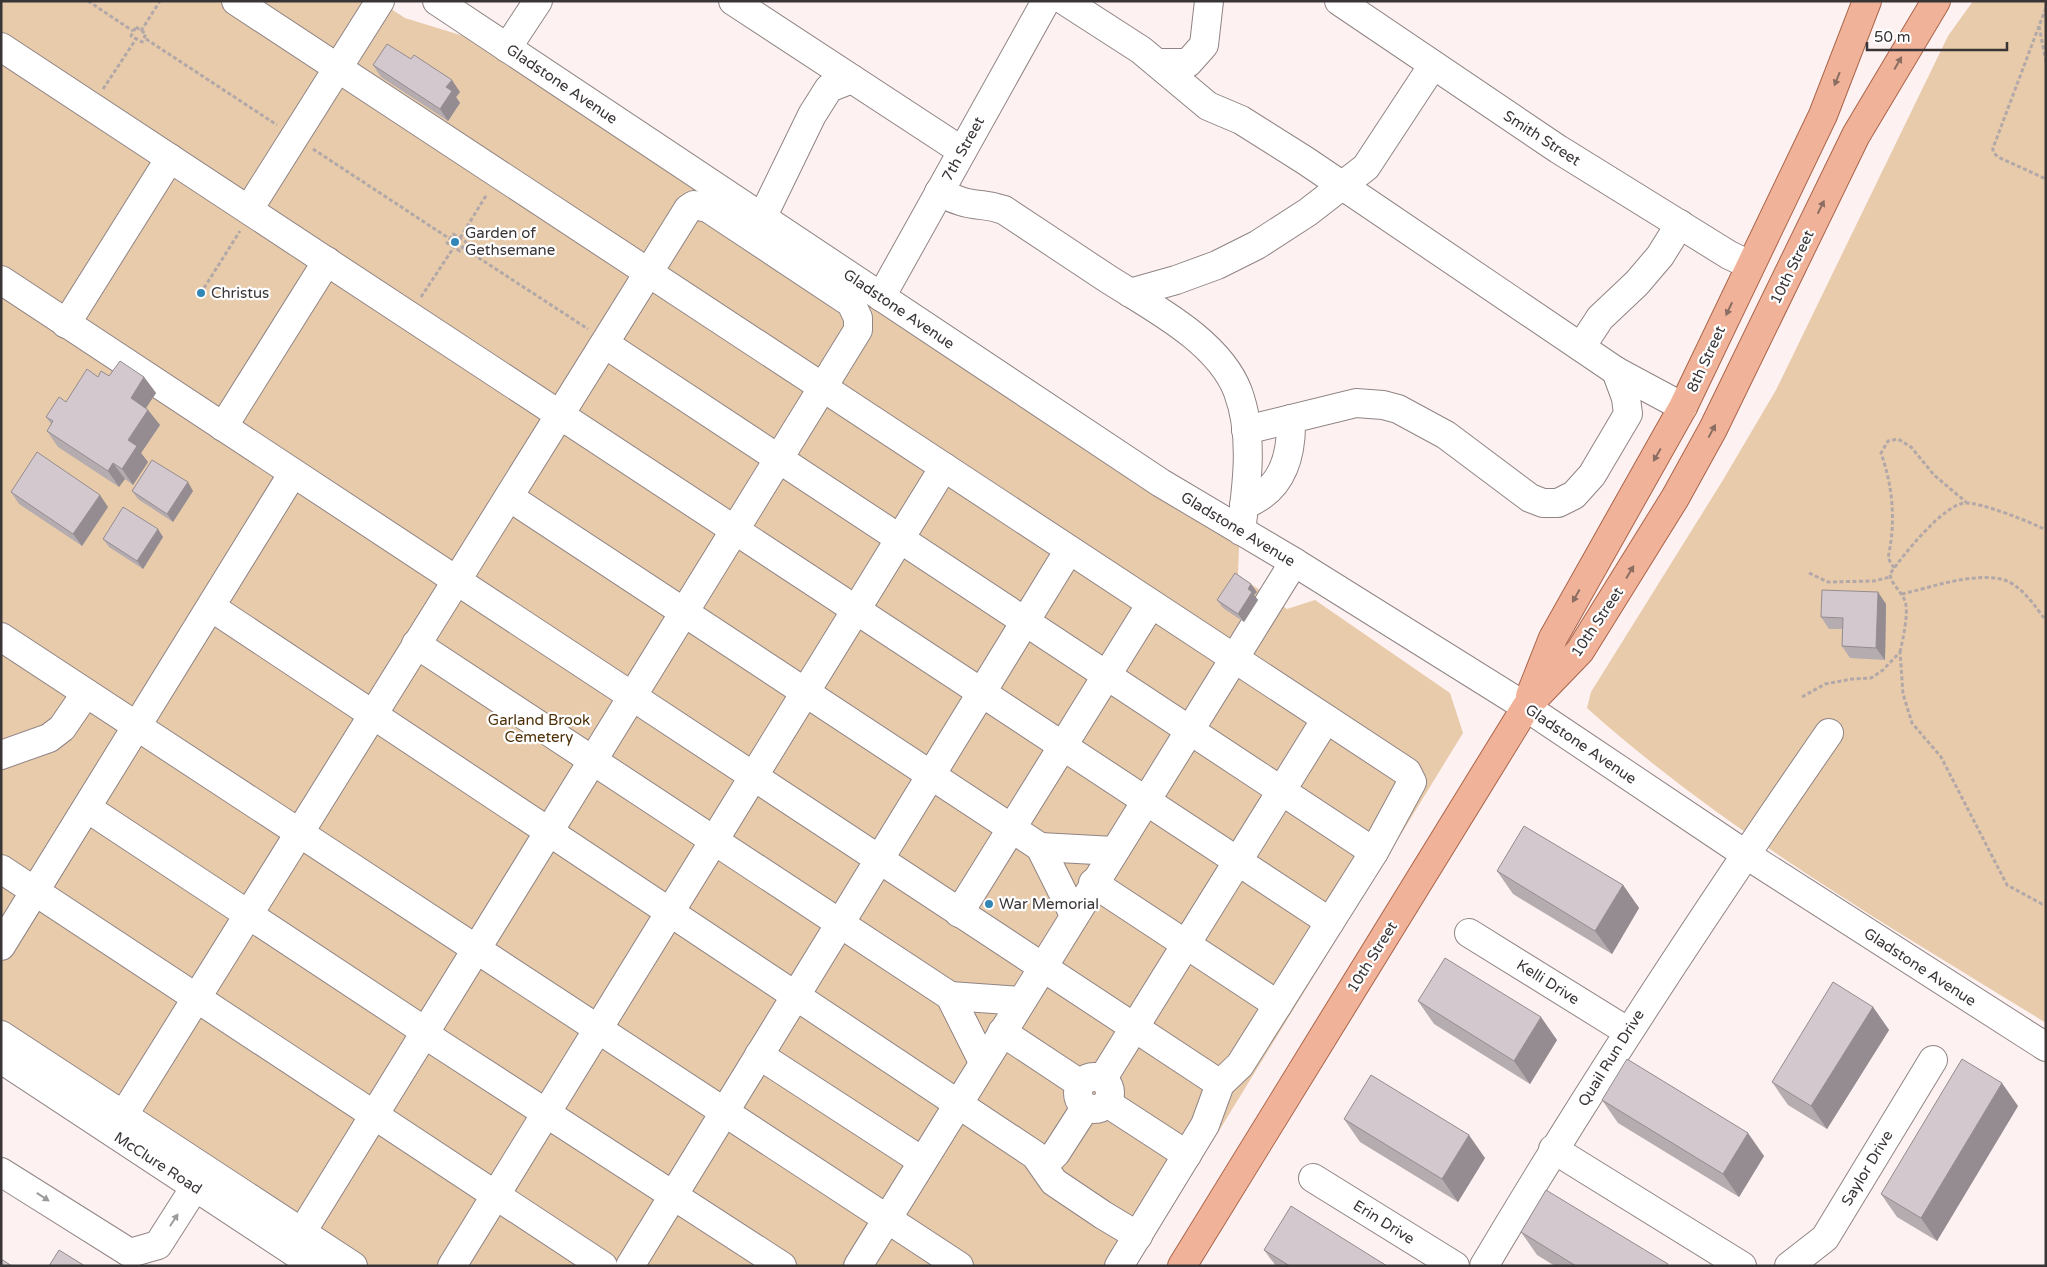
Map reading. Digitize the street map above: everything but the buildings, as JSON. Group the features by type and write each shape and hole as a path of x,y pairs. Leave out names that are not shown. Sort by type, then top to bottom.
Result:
{"main road":[{"name":"8th Street","path":"1526,707 1553,638 1683,407 1823,115 1867,1"},
{"name":"10th Street","path":"1182,1266 1526,707 1580,651 1675,498 1713,429 1856,135 1936,1"}],"street":[{"path":"236,1 1407,772 1412,782 1374,852 1240,1065 1220,1084 1205,1125 1119,1266"},
{"path":"250,210 380,1"},
{"name":"Gladstone Avenue","path":"437,1 1161,483 1243,518 1294,562 1526,707 1745,854 2046,1047"},
{"path":"507,48 538,1"},
{"path":"732,1 962,151"},
{"path":"1065,1 1141,50 1208,106 1240,120 1341,185 1616,371 1683,407"},
{"path":"1157,63 1188,63 1194,57 1204,45 1209,1"},
{"name":"Smith Street","path":"1339,1 1558,149 1750,265"},
{"name":"7th Street","path":"881,297 962,151 1034,6"},
{"path":"1,47 1330,922"},
{"path":"1130,292 1176,280 1216,265 1249,249 1308,212 1366,166 1433,65"},
{"path":"762,218 820,102 829,88 852,79"},
{"path":"66,324 170,158"},
{"path":"939,192 959,202 974,205 989,204 1004,210 1197,338 1221,364 1237,390 1246,430 1247,486 1243,518"},
{"path":"123,1116 416,644 606,344 688,209 694,205 708,208 851,304 858,318 858,330 302,1232"},
{"path":"1581,348 1600,318 1637,283 1660,256 1680,224"},
{"path":"223,427 327,260"},
{"path":"1,280 1220,1084"},
{"path":"606,344 1374,852"},
{"path":"1246,430 1356,403 1370,402 1398,409 1446,435 1530,498 1543,503 1558,503 1574,495 1592,475 1628,414 1626,398 1616,371"},
{"path":"1243,518 1280,474 1292,444 1291,419"},
{"path":"452,1266 944,467"},
{"path":"1,946 293,473"},
{"path":"509,497 1040,847 1114,851"},
{"path":"630,1266 1069,550"},
{"path":"858,1266 1093,883 1235,660 1294,562"},
{"path":"959,913 1151,604"},
{"path":"211,607 1035,1155 1044,1165 1054,1182 1138,1236"},
{"path":"1,636 959,1266"},
{"path":"416,644 950,996 1020,1001"},
{"path":"1,755 48,738 62,728 86,693"},
{"path":"1044,1165 1056,1153 1094,1093 1326,719"},
{"name":"Quail Run Drive","path":"1484,1266 1627,1031 1745,854 1829,733"},
{"path":"87,808 546,1113 782,1266"},
{"path":"1040,847 1074,915"},
{"path":"1,869 603,1266"},
{"path":"1093,883 1278,1005"},
{"name":"Kelli Drive","path":"1469,933 1627,1031"},
{"path":"950,996 983,1062"},
{"path":"1002,1032 1187,1155"},
{"path":"1,1035 353,1266"},
{"path":"759,1055 922,1161"},
{"name":"McClure Road","path":"1,1059 315,1266"},
{"name":"Saylor Drive","path":"1789,1266 1825,1238 1933,1060"},
{"path":"1553,1150 1742,1266"},
{"path":"1,1172 130,1253 158,1245 195,1187"},
{"name":"Erin Drive","path":"1313,1178 1455,1266"}],"path":[{"path":"88,1 133,31"},
{"path":"141,31 160,1"},
{"path":"2046,8 1993,148 1993,152 1998,157 2046,179"},
{"path":"2039,26 2046,62"},
{"path":"136,27 146,34 146,39 142,42 131,36 133,31 136,27"},
{"path":"92,107 136,39"},
{"path":"460,238 499,174"},
{"path":"204,288 250,210"},
{"path":"454,234 466,242 462,247 460,251 447,243 454,234"},
{"path":"410,315 454,247"},
{"path":"462,247 595,334 606,344"},
{"path":"1894,568 1888,558 1893,537 1893,509 1886,466 1881,452 1888,441 1898,439 1911,447 1934,475 1966,503 2046,530"},
{"path":"1890,577 1894,568 1949,509 1966,503"},
{"path":"1809,574 1828,582 1874,581 1890,577"},
{"path":"1890,577 1906,603 1904,633 1900,652 1903,694 1912,722 1941,757 2007,885 2042,904 2046,903"},
{"path":"1902,594 1974,578 2002,579 2018,589 2046,622"},
{"path":"1802,697 1824,684 1872,678 1900,652"}],"green space":[{"name":"Garland Brook Cemetery","path":"1,1 379,1 405,18 473,39 1239,546 1238,575 1287,609 1315,600 1450,693 1463,733 1136,1266 344,1266 1,1041"},
{"path":"1973,1 2046,1 2046,1023 1809,876 1751,837 1640,753 1587,708 1591,692 1723,480 1776,390 1948,36"}],"place":[{"name":"Garden of Gethsemane","path":"455,242"},
{"name":"Christus","path":"201,293"},
{"name":"War Memorial","path":"989,904"}]}
